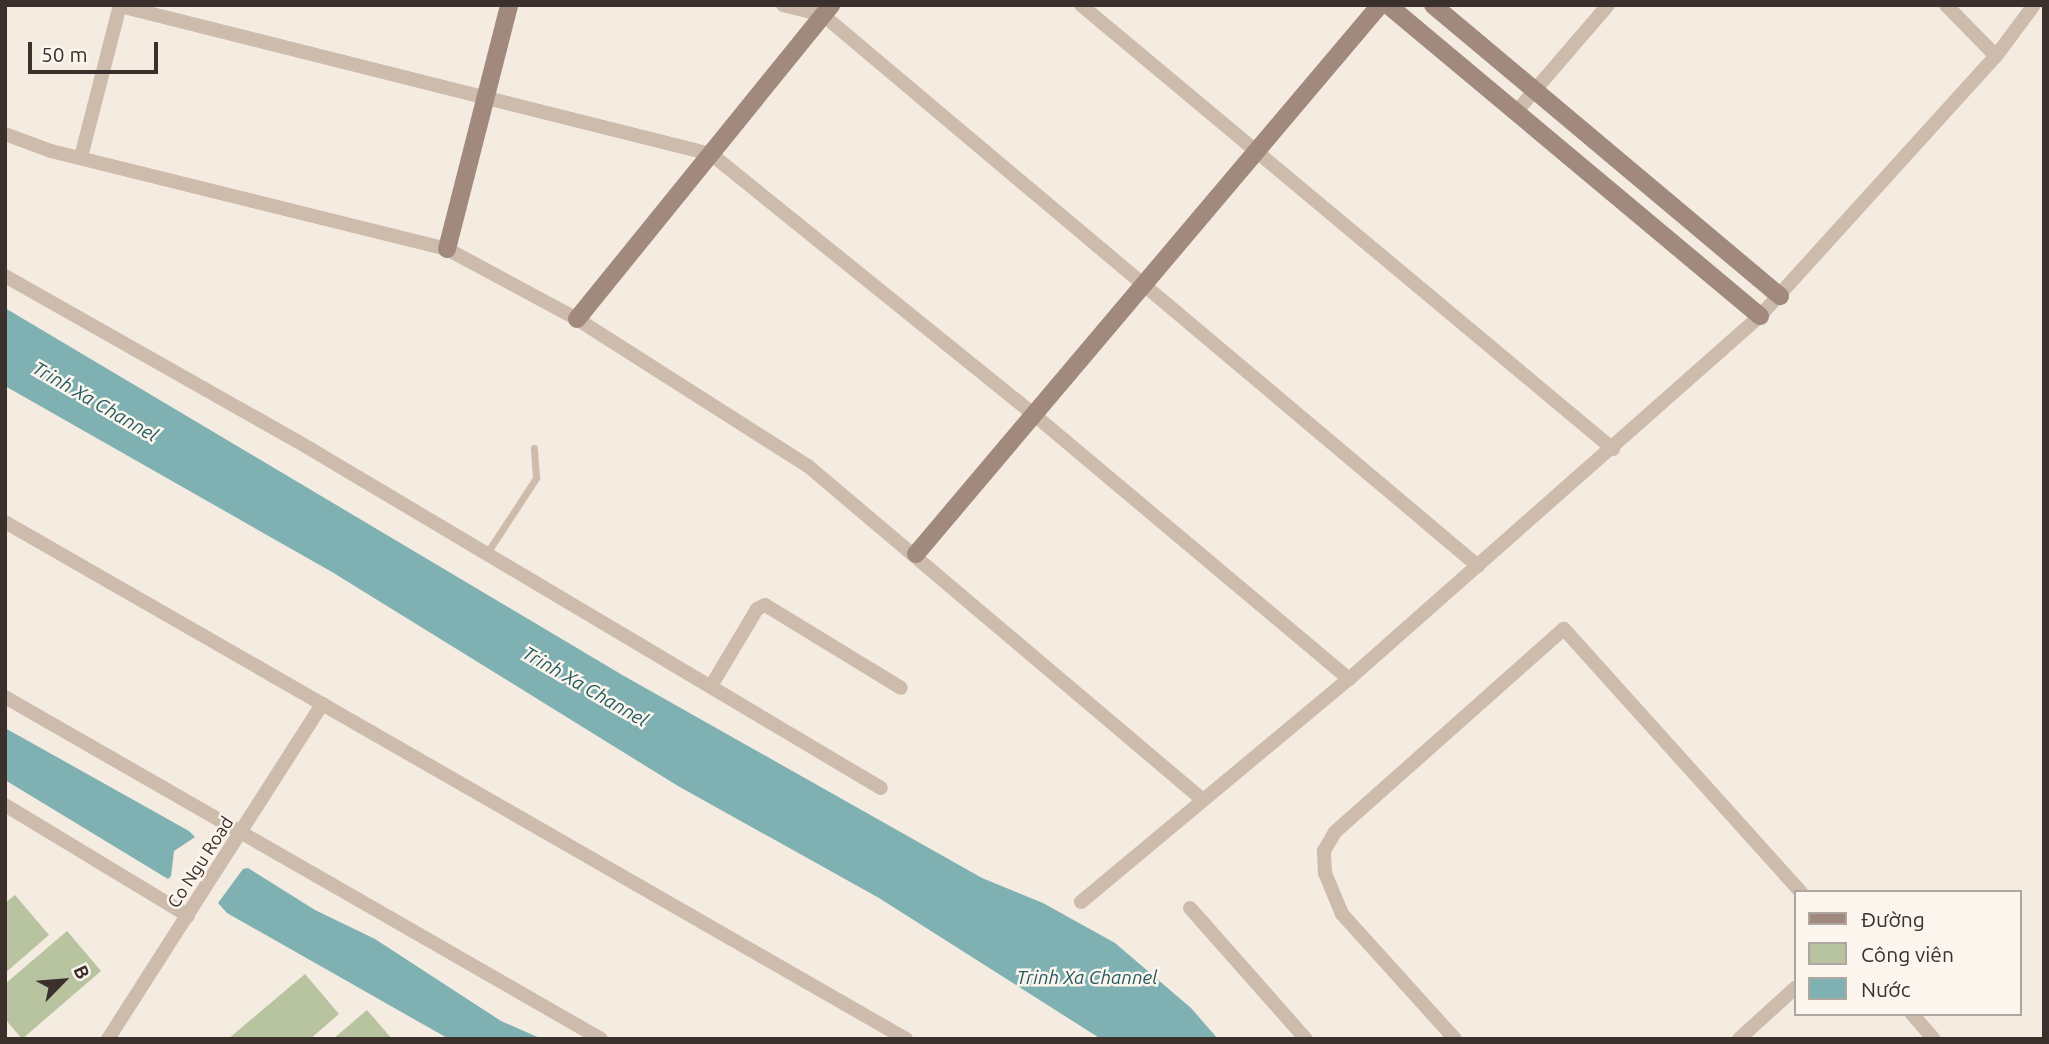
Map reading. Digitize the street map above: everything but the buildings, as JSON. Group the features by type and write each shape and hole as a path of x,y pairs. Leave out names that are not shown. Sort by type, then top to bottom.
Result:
{"street":[{"path":"447,249 509,5"},
{"path":"783,5 827,10 1478,566"},
{"path":"1081,5 1613,449"},
{"path":"916,554 1032,413 1146,284 1380,5"},
{"path":"1388,5 1760,316"},
{"path":"1433,5 1780,296"},
{"path":"1516,112 1608,5"},
{"path":"1947,5 1996,56"},
{"path":"1081,902 1349,679 1613,449 1760,316 1996,56 2034,5"},
{"path":"81,157 120,6 486,94 711,154 1032,413 1349,679"},
{"path":"577,320 827,10"},
{"path":"5,134 81,157 447,249 577,320 808,467 916,554 1203,800"},
{"path":"5,276 130,343 881,788"},
{"path":"5,522 906,1039"},
{"path":"711,687 757,609 765,605 901,688"},
{"path":"1455,1039 1342,914 1325,873 1324,850 1335,832 1564,629 1799,890"},
{"path":"5,697 601,1039"},
{"name":"Co Ngu Road","path":"108,1039 243,833 322,705"},
{"path":"5,806 188,916"},
{"path":"1190,908 1306,1039"},
{"path":"1739,1039 1794,989"},
{"path":"1914,1016 1934,1039"}],"lane":[{"path":"486,554 536,478 534,448"}],"green space":[{"path":"15,895 49,935 5,973 5,903"},
{"path":"67,931 101,971 22,1039 5,1019 5,984"},
{"path":"305,974 339,1014 310,1039 228,1039"},
{"path":"367,1010 392,1039 333,1039"}],"water":[{"name":"Trinh Xa Channel","path":"5,308 624,676 982,878 1043,903 1115,943 1191,1008 1218,1039 1101,1039 879,898 678,786 332,572 5,386"},
{"path":"5,728 189,831 195,837 174,851 171,876 168,879 5,780"},
{"path":"248,868 315,910 375,939 501,1021 542,1039 449,1039 227,913 218,903 243,869"}]}
